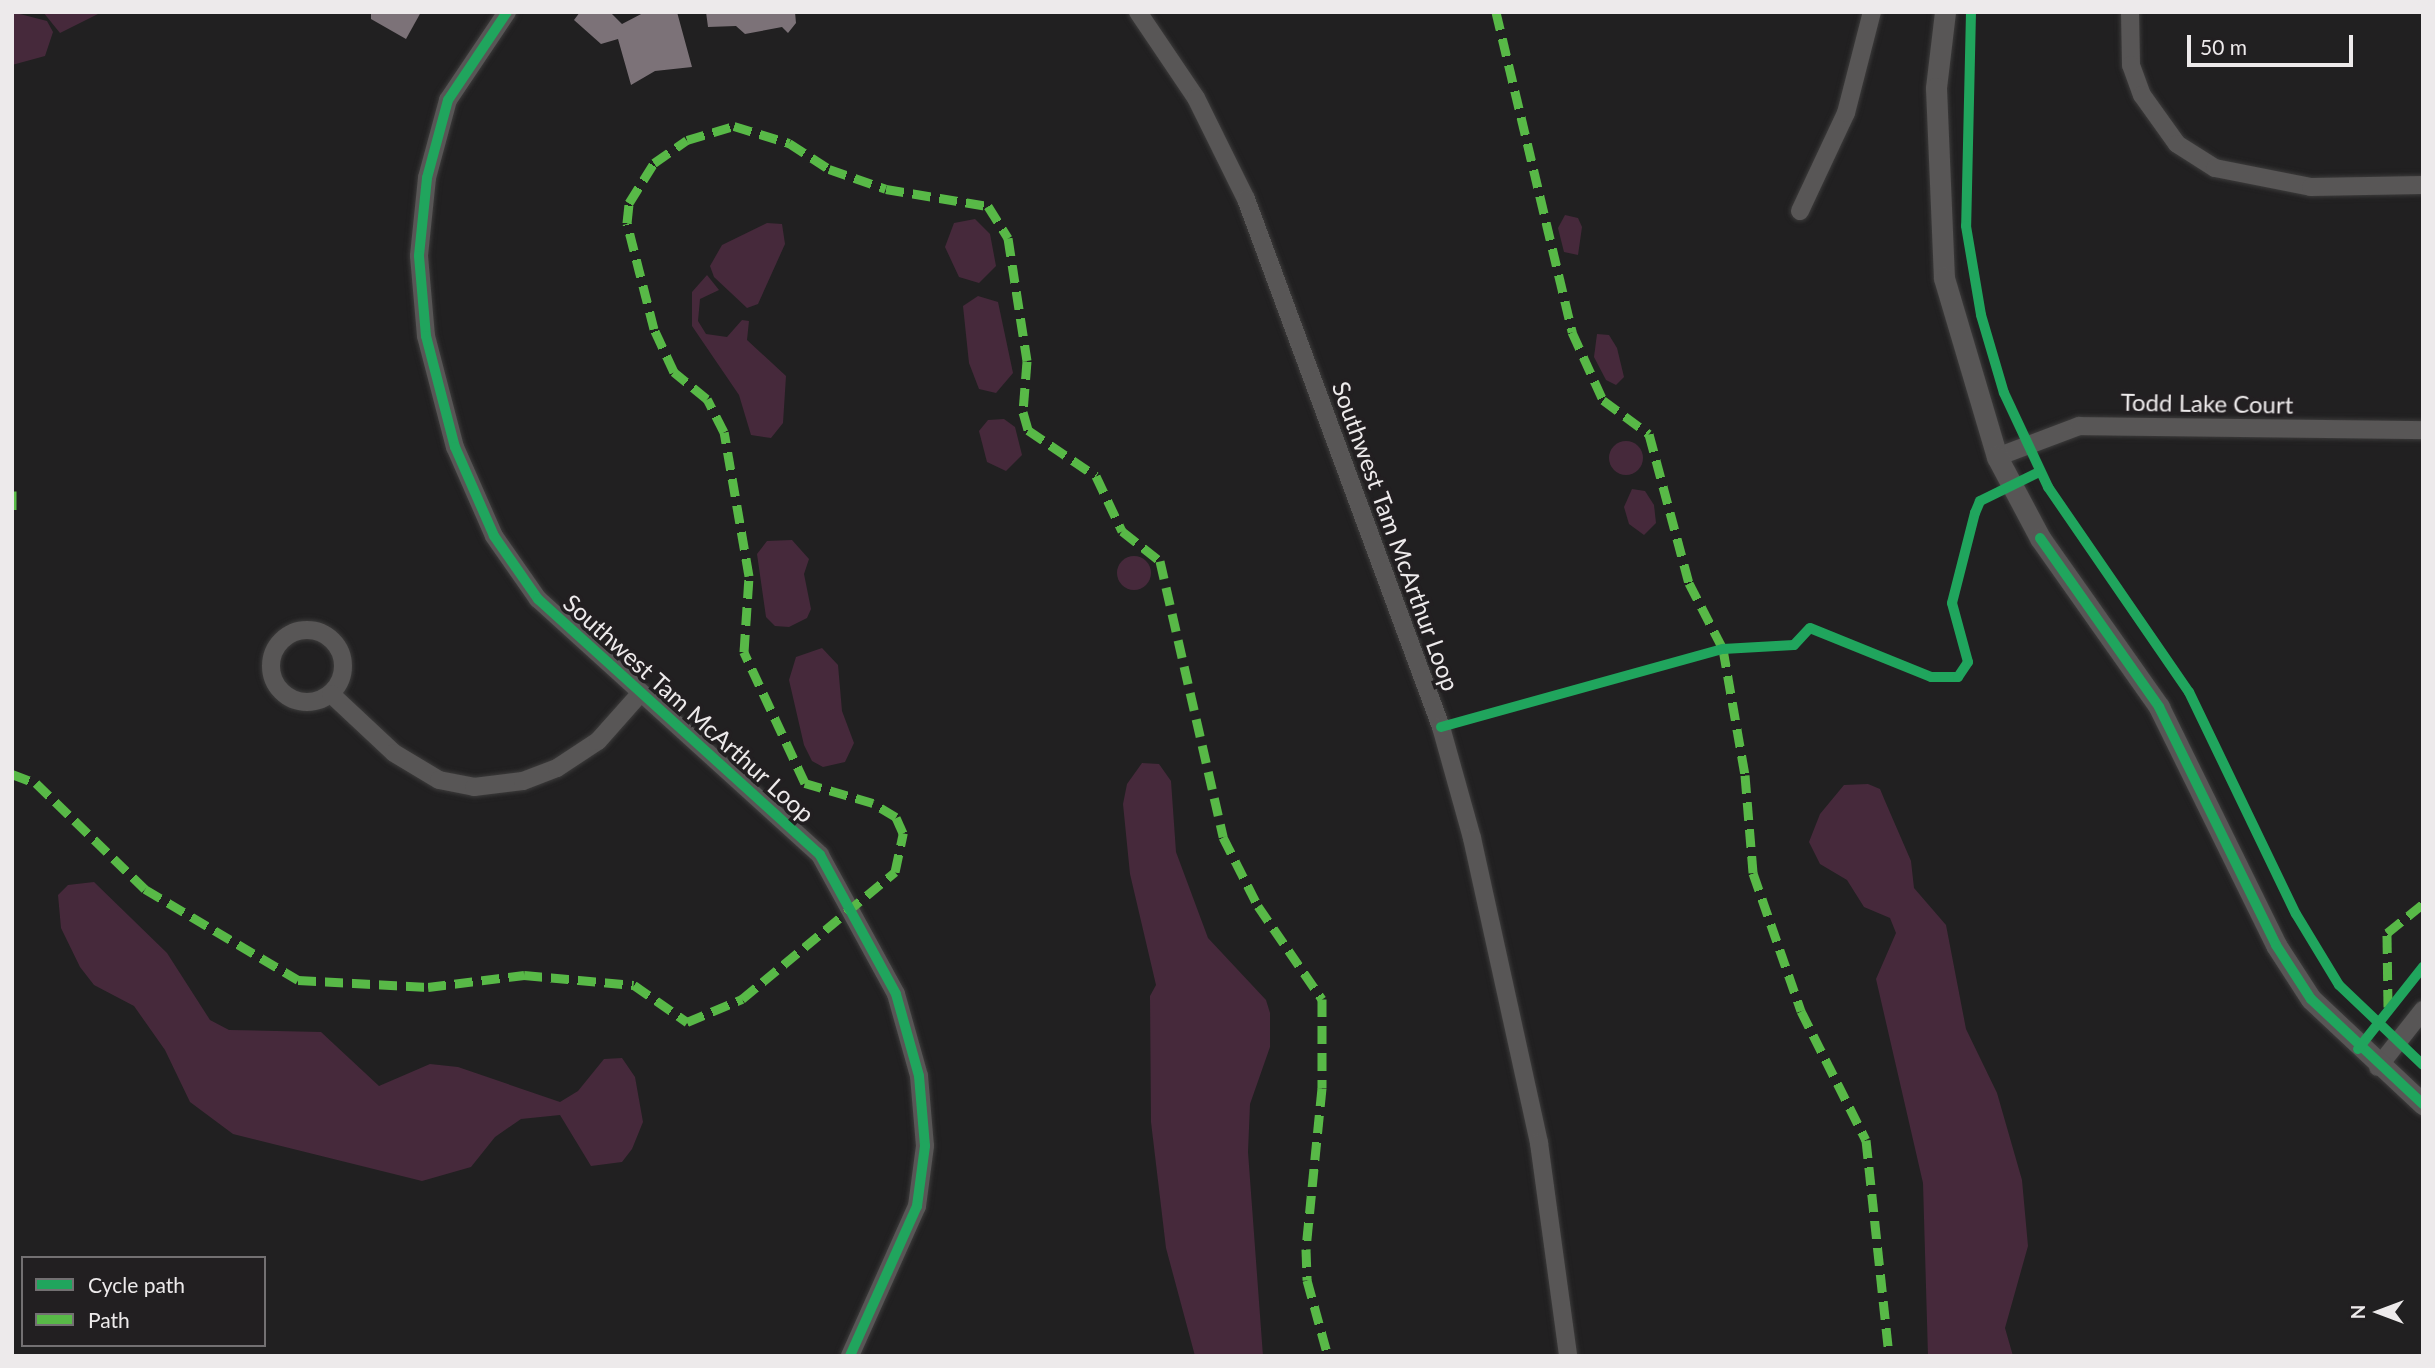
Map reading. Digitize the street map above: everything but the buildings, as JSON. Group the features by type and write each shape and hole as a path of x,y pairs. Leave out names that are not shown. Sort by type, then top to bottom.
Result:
{"street":[{"name":"Southwest Tam McArthur Loop","path":"507,12 448,100 427,178 419,256 426,335 455,447 494,536 538,599 638,696 820,855 896,994 919,1076 925,1146 918,1206 850,1356"},
{"name":"Southwest Tam McArthur Loop","path":"1138,12 1196,98 1246,198 1441,727 1472,838 1539,1143 1568,1356"},
{"path":"1800,211 1846,113 1872,12"},
{"path":"1945,12 1936,113 1944,278 1997,457 2040,538 2160,707 2276,945 2311,999 2378,1067 2423,1104"},
{"path":"2130,12 2131,65 2142,95 2177,144 2215,167 2311,187 2423,186"},
{"name":"Todd Lake Court","path":"1997,457 2079,426 2423,430"},
{"path":"318,631 338,647 343,672 331,694 299,702 279,690 270,670 283,639 318,631"},
{"path":"331,694 394,753 439,780 474,786 523,781 557,768 598,741 638,696"},
{"path":"2378,1067 2423,1010"}],"shaded area":[{"path":"12,12 47,21 53,32 45,56 12,65"},
{"path":"43,12 102,12 60,33"},
{"path":"1565,215 1578,218 1582,227 1578,255 1564,252 1558,228"},
{"path":"975,219 990,234 996,266 979,283 959,277 945,247 954,223"},
{"path":"767,223 782,224 785,244 758,304 747,308 714,277 710,266 722,245"},
{"path":"707,275 719,290 700,299 698,321 706,334 727,337 742,320 749,321 747,340 786,376 783,423 771,438 751,435 739,395 692,326 692,292"},
{"path":"978,296 998,302 1013,373 996,393 979,389 969,363 963,306"},
{"path":"1597,334 1609,335 1617,348 1624,377 1616,385 1606,380 1594,357"},
{"path":"1004,419 1015,427 1022,455 1006,471 987,462 979,431 988,420"},
{"path":"1626,441 1638,446 1643,458 1638,470 1626,475 1614,470 1609,458 1614,446"},
{"path":"1632,489 1645,491 1654,505 1656,523 1644,535 1629,524 1624,507"},
{"path":"792,540 809,559 804,574 811,609 807,618 789,627 775,626 766,617 757,554 767,541"},
{"path":"1134,556 1146,561 1151,573 1146,585 1134,590 1122,585 1117,573 1122,561"},
{"path":"822,648 838,665 842,711 854,743 845,762 823,767 812,761 804,745 789,680 796,657"},
{"path":"1142,763 1159,764 1171,781 1176,852 1208,938 1266,1000 1270,1013 1270,1047 1250,1104 1248,1152 1263,1356 1195,1356 1166,1248 1151,1122 1150,996 1156,985 1130,874 1123,804 1127,784"},
{"path":"1868,784 1880,789 1911,861 1914,888 1946,925 1966,1029 1997,1093 2022,1180 2028,1246 2005,1328 2013,1356 1928,1356 1923,1183 1876,979 1896,933 1890,918 1864,907 1847,880 1820,864 1809,842 1820,814 1844,785"},
{"path":"94,882 167,953 210,1020 229,1030 321,1032 379,1086 430,1064 458,1067 560,1102 578,1091 604,1059 622,1058 635,1077 643,1122 632,1149 622,1162 591,1166 560,1115 521,1119 495,1137 471,1167 422,1181 233,1134 190,1102 165,1050 134,1006 94,985 80,967 61,928 58,895 68,885"}],"marked path":[{"path":"1496,12 1572,332 1603,400 1649,434 1689,583 1723,649 1745,775 1753,873 1801,1011 1866,1140 1889,1356"},
{"path":"12,774 36,783 145,889 298,980 428,987 524,975 634,985 687,1022 742,999 895,872 903,833 896,817 873,803 805,783 744,652 749,576 724,432 707,399 674,372 654,329 627,223 629,203 654,163 687,140 734,126 789,143 829,169 886,189 988,206 1008,238 1027,361 1023,412 1028,430 1096,476 1122,531 1160,561 1223,837 1258,906 1322,999 1322,1088 1306,1249 1307,1280 1328,1356"},
{"path":"12,491 12,516"},
{"path":"2388,1007 2387,933 2423,904"}],"cycle path":[{"path":"507,12 448,100 427,178 419,256 426,336 455,447 494,536 538,599 820,855 896,994 919,1076 925,1146 917,1206 850,1356"},
{"path":"1971,12 1966,226 1981,315 2004,393 2048,487 2189,692 2296,914 2339,985 2423,1065"},
{"path":"1441,727 1723,649 1794,645 1810,628 1931,677 1958,677 1968,662 1952,603 1975,513 1980,501 2039,472"},
{"path":"2040,538 2159,707 2276,945 2311,999 2423,1104"},
{"path":"2358,1049 2423,967"}]}
